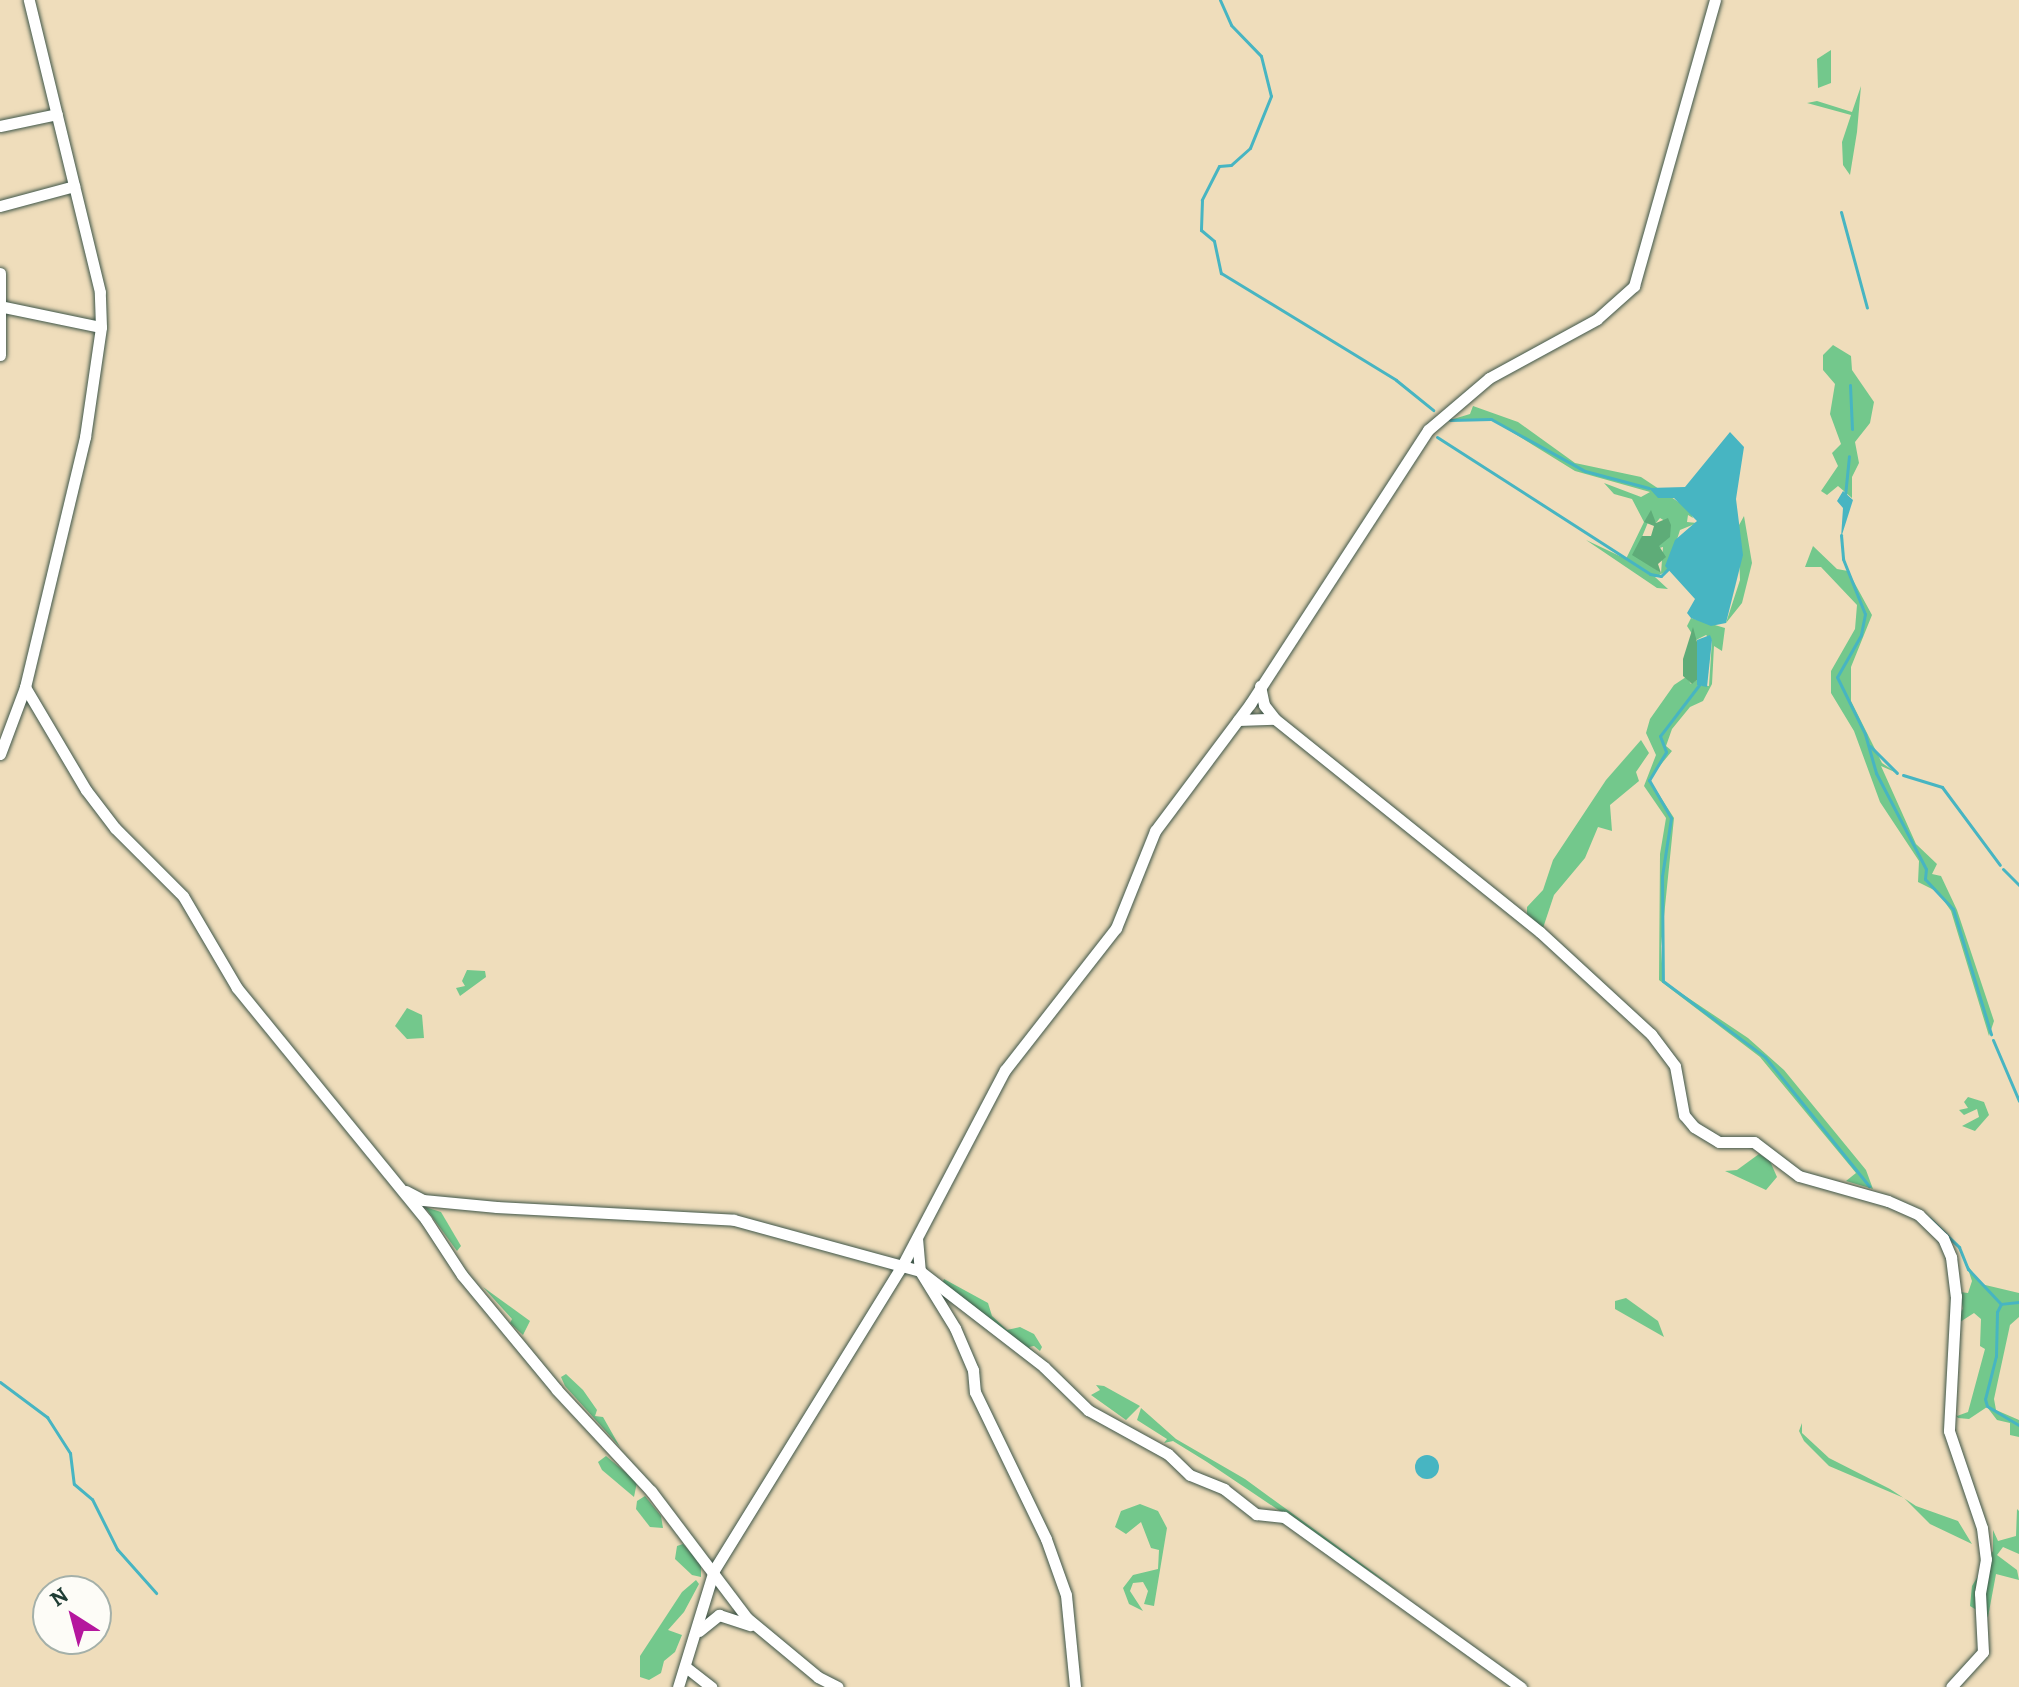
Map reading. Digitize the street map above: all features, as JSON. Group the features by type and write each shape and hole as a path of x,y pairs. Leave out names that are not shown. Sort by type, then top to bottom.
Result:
{"street":[{"path":"0,754 25,687 85,437 101,327 100,292 29,0"},
{"path":"678,1687 687,1668 714,1570 903,1264 1005,1070 1116,928 1155,831 1238,720 1436,420 1489,378 1597,319 1634,286 1715,0"},
{"path":"0,126 57,114"},
{"path":"0,206 74,186"},
{"path":"0,273 4,307 0,355"},
{"path":"4,307 101,327"},
{"path":"1260,685 1264,705 1275,719 1540,932 1651,1034 1675,1066 1684,1115 1694,1127 1719,1142 1754,1142 1799,1176 1888,1201 1919,1215 1943,1238 1951,1257 1956,1296 1949,1431 1982,1528 1986,1559 1980,1593 1983,1652 1951,1687"},
{"path":"25,687 86,790 115,828 183,896 237,988 400,1188 462,1275 714,1570 758,1629 814,1682 838,1687"},
{"path":"1238,720 1275,719"},
{"path":"400,1188 423,1200 734,1220 920,1271 1044,1367 1088,1410 1168,1454 1190,1475 1224,1489 1256,1514 1284,1517 1521,1687"},
{"path":"917,1236 920,1271 955,1328 973,1370 975,1392 1046,1539 1066,1595 1075,1687"},
{"path":"698,1632 719,1615 758,1629"},
{"path":"687,1668 711,1687"}],"green space":[{"path":"1831,50 1831,83 1818,88 1817,59"},
{"path":"1861,86 1850,175 1843,165 1842,142 1851,115 1807,103 1817,101 1852,112"},
{"path":"1833,345 1851,356 1852,370 1874,402 1870,423 1855,442 1859,463 1852,477 1852,498 1838,486 1827,495 1821,491 1838,466 1832,453 1841,444 1830,414 1835,384 1823,370 1823,355"},
{"path":"1473,406 1518,422 1575,463 1641,477 1689,509 1693,518 1688,515 1687,522 1697,523 1680,530 1667,571 1655,577 1668,589 1657,588 1586,540 1626,559 1644,522 1632,499 1614,494 1604,483 1641,497 1650,492 1575,471 1491,419 1450,420 1470,414","holes":["1651,515 1656,523 1660,518 1670,524 1662,538 1643,545 1645,552 1663,547 1661,573 1635,554"]},
{"path":"1651,510 1656,523 1668,518 1671,525 1670,537 1659,546 1666,557 1658,564 1661,573 1632,555 1642,536 1651,536 1654,526 1644,522"},
{"path":"1744,516 1752,563 1742,603 1726,623 1740,580 1738,527"},
{"path":"1813,546 1837,569 1848,571 1872,615 1851,667 1851,701 1882,763 1897,773 1881,766 1916,844 1937,864 1932,874 1941,876 1957,910 1994,1021 1989,1036 1951,911 1938,892 1918,882 1919,861 1880,802 1854,731 1831,693 1831,671 1855,629 1857,605 1821,567 1805,567"},
{"path":"1691,618 1725,628 1722,651 1714,646 1712,684 1703,701 1690,707 1672,729 1666,746 1672,751 1649,779 1674,818 1661,946 1663,981 1748,1038 1784,1070 1866,1170 1873,1189 1846,1181 1856,1173 1760,1057 1659,980 1660,854 1666,818 1644,786 1656,755 1646,733 1650,719 1674,685 1686,677 1691,684 1698,679 1697,685 1709,686 1712,640 1706,635 1696,640 1687,626"},
{"path":"1693,627 1701,657 1698,679 1692,684 1683,676 1683,659"},
{"path":"1641,740 1649,753 1636,772 1639,781 1610,805 1612,831 1598,827 1585,858 1554,895 1543,928 1527,914 1527,907 1543,890 1553,860 1606,780"},
{"path":"467,970 485,971 486,977 460,996 456,988 465,986 462,981"},
{"path":"407,1008 422,1015 424,1038 407,1039 395,1026"},
{"path":"1968,1097 1984,1102 1989,1115 1975,1131 1962,1126 1979,1117 1977,1109 1964,1115 1959,1110 1968,1108 1964,1102"},
{"path":"1759,1154 1770,1161 1777,1177 1766,1190 1725,1171 1737,1170"},
{"path":"425,1207 441,1212 461,1246 457,1251"},
{"path":"1966,1263 1981,1284 2019,1293 2019,1317 2010,1325 1994,1399 1996,1410 2019,1420 2019,1437 2010,1435 2010,1423 1997,1420 1987,1407 1969,1419 1958,1418 1952,1411 1957,1416 1968,1412 1985,1349 1980,1346 1981,1319 1974,1313 1960,1322 1956,1316 1963,1309 1960,1292 1968,1293 1972,1281"},
{"path":"944,1279 988,1303 992,1316 1007,1330 1020,1327 1034,1334 1042,1347 1040,1351 1034,1346 1029,1347 1037,1355 942,1284"},
{"path":"483,1287 530,1321 523,1335 510,1323 512,1319"},
{"path":"1626,1298 1658,1321 1664,1337 1615,1309 1615,1301"},
{"path":"566,1374 583,1390 597,1410 595,1416 603,1417 620,1447 565,1386 561,1377"},
{"path":"1096,1385 1104,1386 1140,1406 1126,1420 1091,1395 1100,1390"},
{"path":"1141,1408 1176,1439 1245,1479 1399,1591 1207,1462 1173,1441 1164,1443 1167,1439 1137,1420"},
{"path":"1802,1423 1802,1433 1829,1458 1903,1498 1829,1466 1804,1441 1799,1431"},
{"path":"606,1456 637,1482 634,1497 602,1470 598,1462"},
{"path":"645,1496 661,1516 663,1528 650,1527 636,1509 637,1501"},
{"path":"1904,1498 1916,1506 1958,1521 1972,1544 1930,1524"},
{"path":"1140,1504 1158,1511 1167,1528 1154,1606 1144,1604 1148,1591 1143,1582 1133,1583 1130,1591 1143,1611 1129,1604 1123,1588 1133,1575 1158,1569 1159,1550 1151,1548 1141,1522 1126,1534 1115,1527 1121,1511"},
{"path":"2017,1509 2019,1554 2003,1547 1997,1555 2017,1570 2019,1580 1996,1574 1988,1617 1970,1606 1972,1586 1993,1551 1993,1530 1998,1541 2016,1536"},
{"path":"683,1544 701,1564 701,1577 692,1575 675,1559 677,1546"},
{"path":"696,1580 699,1584 684,1612 668,1630 682,1635 675,1652 664,1661 661,1673 649,1680 640,1677 640,1656 682,1592"}],"water":[{"path":"1730,432 1744,447 1736,499 1743,555 1726,623 1711,626 1691,618 1687,613 1695,599 1665,566 1675,540 1697,521 1674,498 1658,498 1649,488 1685,487"},
{"path":"1843,491 1853,500 1841,538 1843,508 1837,501"},
{"path":"1710,635 1707,687 1697,685 1697,640"},
{"path":"1427,1455 1435,1459 1439,1467 1435,1475 1427,1479 1419,1475 1415,1467 1419,1459"}],"waterway":[{"path":"1220,0 1231,25 1261,56 1271,96 1250,148 1231,165 1219,166 1202,200 1201,230 1214,241 1221,273 1396,380 1433,410"},
{"path":"1841,212 1867,308"},
{"path":"1850,385 1852,429"},
{"path":"1450,420 1491,419 1585,471 1649,488"},
{"path":"1437,437 1650,574 1661,576 1668,569"},
{"path":"1845,496 1849,456"},
{"path":"1841,535 1843,559 1865,614 1861,635 1837,677 1865,734 1876,773 1926,869 1925,879 1953,909 1991,1034"},
{"path":"1699,685 1660,736 1666,752 1649,780 1671,818 1662,876 1663,981 1765,1057 1869,1186"},
{"path":"1870,746 1897,773"},
{"path":"1903,775 1942,787 2000,865"},
{"path":"2003,869 2019,885"},
{"path":"1993,1040 2019,1101"},
{"path":"1929,1218 1959,1247 1968,1269 2001,1304"},
{"path":"2019,1302 2001,1304 1997,1312 1996,1356 1985,1399 1987,1406 2019,1425"},
{"path":"0,1382 47,1417 70,1453 74,1484 92,1499 117,1549 156,1593"}]}
